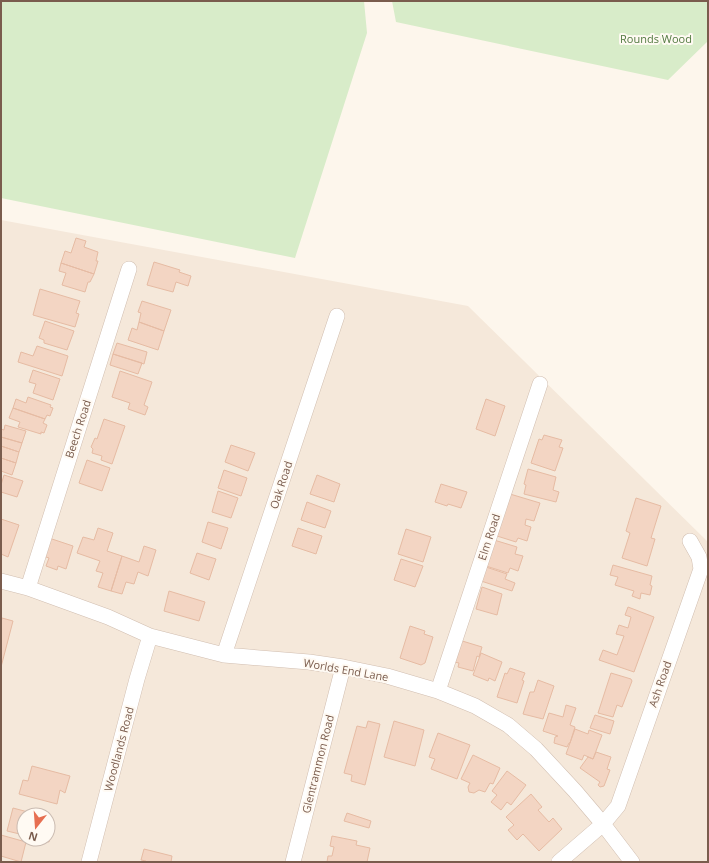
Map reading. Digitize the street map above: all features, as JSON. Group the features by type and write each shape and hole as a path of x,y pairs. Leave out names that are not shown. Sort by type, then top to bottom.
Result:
{"street":[{"name":"Beech Road","path":"28,588 129,269"},
{"name":"Oak Road","path":"224,655 337,316"},
{"name":"Elm Road","path":"438,691 540,384"},
{"name":"Ash Road","path":"559,862 603,824 618,806 701,568 699,557 690,540"},
{"name":"Worlds End Lane","path":"1,581 28,588 108,617 150,636 224,655 309,662 387,676 438,691 475,706 508,725 536,749 603,824 632,862"},
{"name":"Woodlands Road","path":"89,862 137,679 150,636"},
{"name":"Glentrammon Road","path":"293,862 343,667"}],"shaded area":[{"path":"1,220 468,306 708,542 708,862 1,862"}],"green space":[{"path":"1,1 364,1 367,33 295,258 1,198"},
{"name":"Rounds Wood","path":"392,1 708,1 708,41 668,80 396,22"}],"building":[{"path":"76,238 86,241 84,247 98,252 96,261 98,261 94,274 61,263 65,251 71,253"},
{"path":"154,262 180,270 179,272 191,276 188,286 176,282 173,292 147,285"},
{"path":"61,263 94,274 90,282 88,282 85,292 62,285 66,273 59,271"},
{"path":"40,289 80,301 76,313 79,314 75,327 33,315"},
{"path":"142,301 171,310 164,331 139,322 141,313 138,312"},
{"path":"45,321 74,331 67,350 44,343 44,340 39,338"},
{"path":"139,322 164,331 158,350 128,340 132,328 137,330"},
{"path":"117,343 147,352 144,364 113,354"},
{"path":"37,346 68,356 62,376 18,362 21,352 33,356"},
{"path":"113,354 142,363 138,374 110,365"},
{"path":"33,370 60,379 53,400 33,393 36,384 29,382"},
{"path":"120,371 152,382 144,405 148,407 145,415 128,409 130,403 112,397"},
{"path":"28,397 51,405 50,407 53,408 50,416 47,415 45,419 13,408 16,399 26,403"},
{"path":"486,399 505,406 495,436 476,429"},
{"path":"13,408 45,419 43,423 47,425 44,433 41,432 41,434 18,427 20,422 9,418"},
{"path":"104,419 125,426 112,464 101,460 102,456 92,453 93,449 91,447 95,438 97,439"},
{"path":"5,425 26,431 22,443 1,437 1,429 4,430"},
{"path":"544,435 562,440 559,447 563,448 555,471 531,463 539,439 542,440"},
{"path":"1,437 22,443 19,452 1,446"},
{"path":"231,445 255,453 248,471 225,462"},
{"path":"1,446 19,452 16,463 1,458"},
{"path":"1,458 16,463 12,475 1,471"},
{"path":"87,460 110,468 102,491 79,483"},
{"path":"528,469 556,477 553,490 559,492 556,502 524,494 526,485 524,484"},
{"path":"224,470 247,478 241,496 218,488"},
{"path":"4,475 23,481 17,497 1,492 1,485"},
{"path":"317,475 340,484 334,502 310,494"},
{"path":"441,484 467,492 461,508 435,502"},
{"path":"218,491 238,498 231,518 212,512"},
{"path":"510,494 540,503 534,521 526,519 525,525 531,527 527,541 518,538 516,542 497,536"},
{"path":"636,498 661,506 651,538 655,539 647,566 622,558 630,533 626,531"},
{"path":"307,502 331,511 325,528 301,520"},
{"path":"1,519 19,525 8,557 1,554"},
{"path":"208,522 228,528 221,549 202,542"},
{"path":"98,528 113,533 107,551 122,556 111,591 98,587 103,573 96,571 100,561 77,553 83,537 94,540"},
{"path":"298,528 322,536 316,554 292,546"},
{"path":"406,529 431,537 423,562 398,554"},
{"path":"49,538 73,546 66,569 58,566 57,570 46,566 49,558 43,556"},
{"path":"494,540 517,547 515,554 523,556 518,571 510,568 508,573 486,566"},
{"path":"144,546 156,550 148,576 138,572 134,584 126,582 122,594 111,591 122,556 139,562"},
{"path":"197,553 216,559 209,580 190,573"},
{"path":"401,559 423,566 415,587 394,580"},
{"path":"613,565 652,576 650,595 641,593 640,599 632,596 634,591 615,585 618,577 610,575"},
{"path":"486,567 507,574 505,579 515,583 512,591 481,581"},
{"path":"482,587 502,594 497,615 476,609"},
{"path":"169,591 205,602 199,621 164,611"},
{"path":"628,607 654,617 634,672 599,660 603,650 617,655 624,636 616,634 619,625 628,628 631,617 625,615"},
{"path":"2,618 13,621 1,667 1,623"},
{"path":"410,626 425,631 424,634 433,637 425,663 421,665 400,658"},
{"path":"459,640 482,647 479,657 477,656 473,671 458,667 459,663 454,662"},
{"path":"481,653 502,662 495,681 489,678 488,681 473,675"},
{"path":"510,668 525,673 517,703 497,697 505,673 507,674"},
{"path":"611,673 631,679 632,681 622,707 617,705 613,717 598,713"},
{"path":"538,680 554,686 543,719 523,714 530,692 534,692"},
{"path":"566,705 576,708 570,725 575,727 570,743 567,747 554,743 555,737 558,736 543,731 549,713 563,717"},
{"path":"595,715 614,721 610,734 590,728"},
{"path":"368,721 380,724 365,785 351,781 352,775 344,773 357,726 366,728"},
{"path":"394,721 424,730 415,766 384,757"},
{"path":"575,729 588,734 589,730 602,735 593,759 584,755 582,760 566,754"},
{"path":"438,733 470,745 457,779 431,769 435,759 429,757"},
{"path":"596,752 611,757 607,769 610,770 604,786 600,787 598,785 600,782 580,768 588,757 593,759"},
{"path":"473,755 500,768 493,784 490,783 485,792 479,790 474,793 469,792 468,787 470,783 461,779"},
{"path":"32,766 70,776 65,793 60,790 57,804 19,794 23,780 28,781"},
{"path":"507,771 526,785 511,805 507,802 501,810 491,802 497,795 492,791"},
{"path":"531,794 542,807 538,810 549,822 553,818 562,829 539,851 523,834 517,840 508,830 514,825 506,817"},
{"path":"13,808 16,809 16,833 7,831"},
{"path":"347,813 371,821 369,828 344,821"},
{"path":"1,835 16,839 16,847 25,847 21,862 1,856"},
{"path":"332,836 357,841 356,845 370,848 367,862 327,862 328,856 332,856 334,847 330,846"},
{"path":"144,849 172,856 171,862 146,862 141,860"}]}
